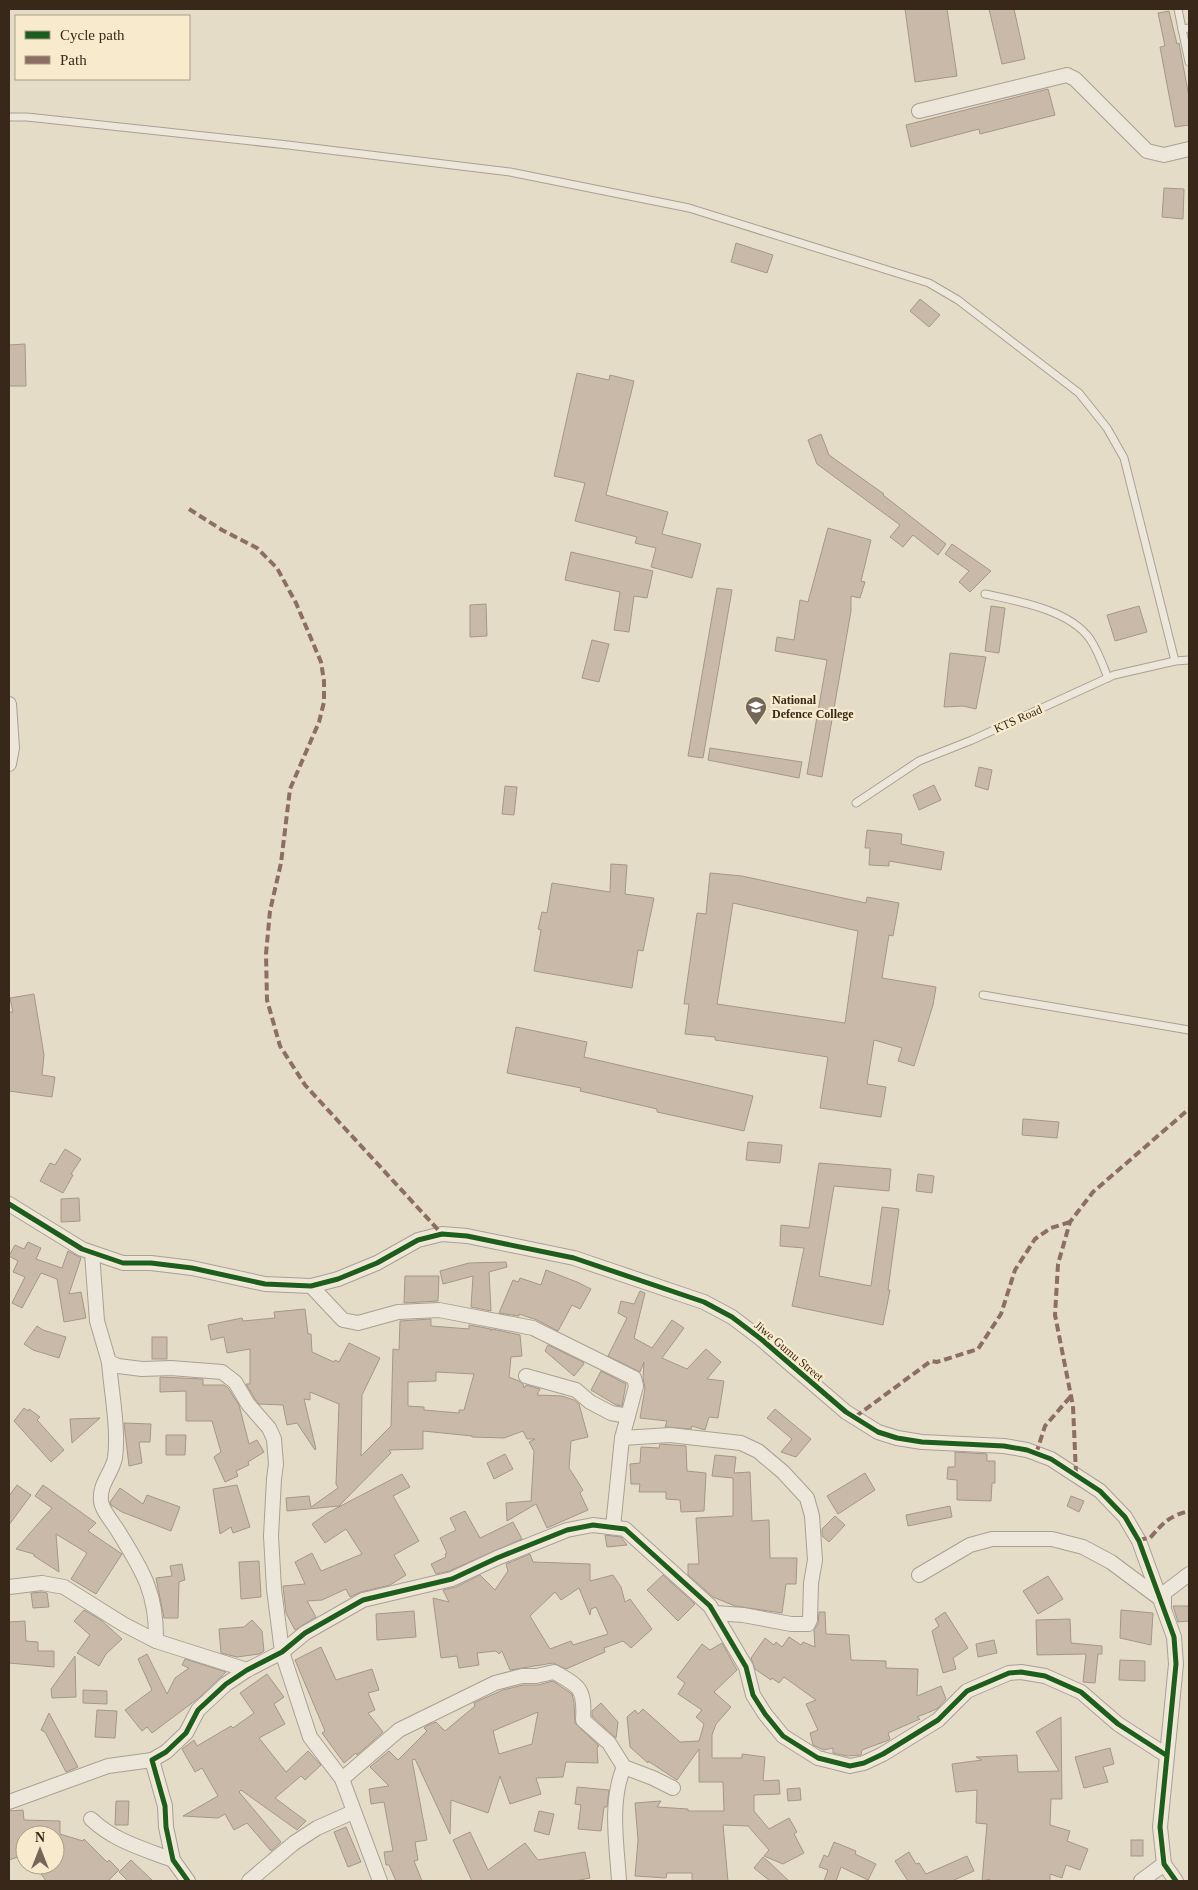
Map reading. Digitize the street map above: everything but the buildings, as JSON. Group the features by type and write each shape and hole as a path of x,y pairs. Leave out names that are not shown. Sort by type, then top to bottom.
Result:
{"street":[{"path":"919,111 1067,76 1075,79 1147,151 1164,155 1189,149"},
{"path":"9,704 12,748 9,764"},
{"name":"Jiwe Gumu Street","path":"9,1204 82,1249 92,1253 123,1262 192,1268 265,1284 311,1286 338,1280 418,1240 442,1234 467,1236 574,1258 704,1302 732,1317 761,1339 846,1412 878,1432 897,1438 922,1442 1004,1446 1027,1450 1051,1459 1100,1491 1125,1517 1139,1541 1174,1637 1176,1664 1160,1827 1164,1864 1176,1881"},
{"path":"92,1253 97,1321 109,1362 116,1444 115,1460 104,1483 101,1503 134,1556 148,1583 152,1598 156,1641"},
{"path":"311,1286 342,1320 352,1323 398,1312 439,1310 533,1328 634,1378 636,1386 622,1438 613,1527"},
{"path":"109,1362 118,1366 142,1369 171,1368 222,1372 235,1382 253,1411 268,1428 274,1439 276,1451 270,1536 282,1652 310,1737 342,1779 380,1881"},
{"path":"526,1376 576,1390 590,1402 611,1413 628,1416"},
{"path":"622,1438 670,1435 741,1443 758,1451 783,1472 806,1498 812,1516 815,1560 811,1584 810,1620 808,1624 791,1624 743,1615 715,1613"},
{"path":"9,1802 108,1766 152,1760 166,1752 186,1733 198,1710 219,1690 247,1670 282,1652 305,1633 363,1600 452,1579 497,1558 567,1530 593,1525 625,1529 690,1587 715,1613 746,1667 753,1695 765,1714 783,1736 818,1758 850,1766 864,1763 883,1754 938,1720 967,1690 1008,1673 1021,1672 1045,1676 1082,1692 1118,1724 1166,1755"},
{"path":"919,1575 970,1545 992,1539 1052,1539 1082,1547 1111,1562 1163,1604"},
{"path":"1163,1604 1164,1593 1189,1574"},
{"path":"9,1587 42,1583 64,1587 123,1624 156,1641 247,1670"},
{"path":"342,1779 398,1730 495,1683 522,1676 536,1676 554,1672 575,1684 581,1692 584,1705 583,1720 609,1743 624,1767 674,1788"},
{"path":"152,1760 165,1806 166,1827 173,1860 188,1881"},
{"path":"619,1881 615,1822 618,1782 624,1767"},
{"path":"248,1881 294,1843 317,1828 353,1812"},
{"path":"91,1819 104,1832 130,1845 173,1860"},
{"path":"1140,1881 1164,1864"}],"lane":[{"path":"1178,9 1186,28 1189,62"},
{"path":"9,116 288,145 510,172 689,208 929,282 958,300 1079,393 1107,428 1124,458 1175,661"},
{"path":"984,594 1039,608 1072,622 1089,638 1098,653 1108,678"},
{"name":"KTS Road","path":"856,803 919,761 972,740 1108,678 1175,661 1189,660"},
{"path":"983,995 1189,1030"}],"marked path":[{"path":"189,509 222,530 257,548 277,568 296,603 321,662 324,681 324,702 319,722 290,789 281,863 270,911 266,954 267,1000 280,1046 305,1085 442,1234"},
{"path":"1076,1474 1073,1406 1055,1315 1058,1264 1070,1222 1093,1192 1189,1109"},
{"path":"855,1417 931,1361 937,1362 978,1349 1001,1314 1015,1270 1035,1239 1051,1228 1070,1222"},
{"path":"1036,1454 1045,1426 1071,1396"},
{"path":"1139,1541 1150,1538 1171,1518 1189,1511"}],"cycle path":[{"path":"9,1204 82,1249 123,1263 151,1263 192,1268 265,1284 311,1286 338,1279 377,1263 418,1240 442,1234 467,1236 574,1258 704,1302 732,1317 761,1339 846,1412 878,1432 897,1438 922,1442 1004,1446 1027,1450 1051,1459 1100,1491 1125,1517 1139,1541 1174,1637 1176,1664 1160,1827 1164,1864 1176,1881"},
{"path":"188,1881 173,1860 166,1827 165,1806 152,1760 166,1752 186,1733 198,1710 226,1684 247,1670 282,1652 305,1633 363,1600 452,1579 497,1558 567,1530 593,1525 625,1529 710,1606 746,1667 753,1695 765,1714 783,1736 818,1758 850,1766 864,1763 883,1754 938,1720 967,1691 1009,1673 1021,1672 1045,1676 1081,1692 1118,1724 1166,1755"}],"place":[{"name":"National Defence College","path":"756,726"}]}
